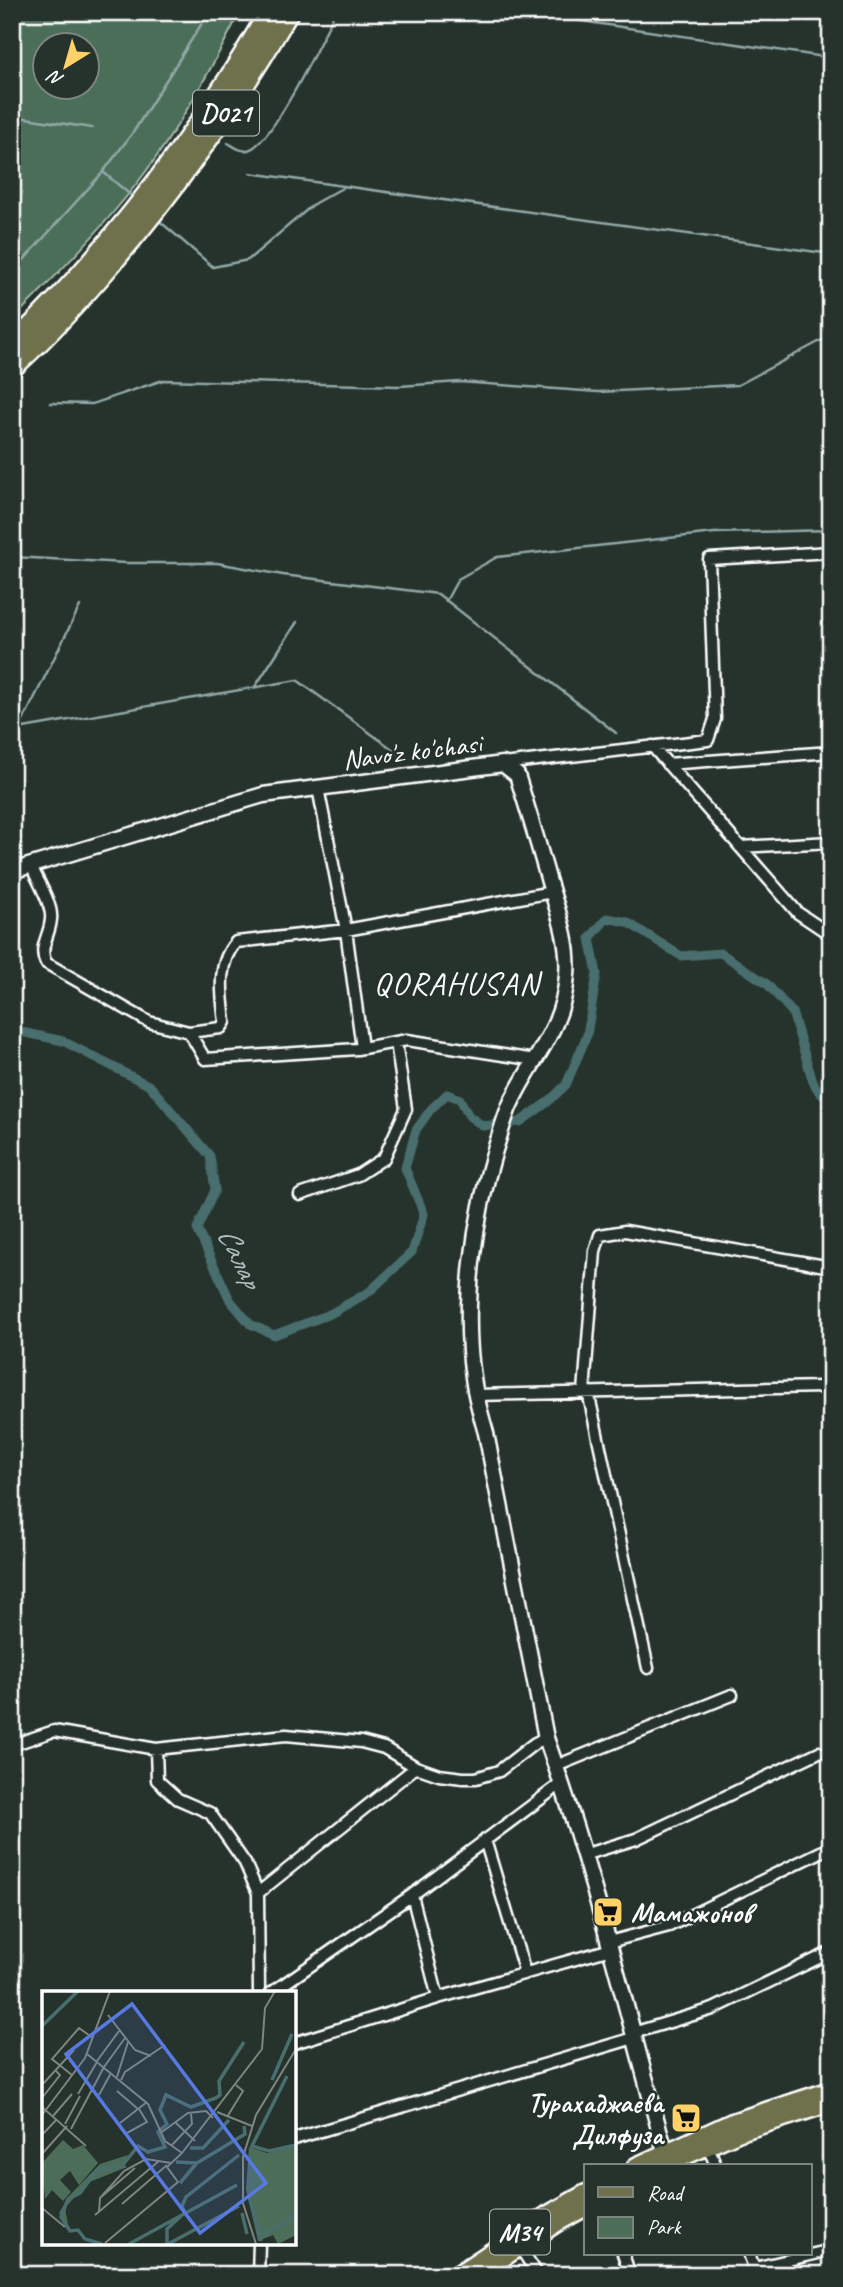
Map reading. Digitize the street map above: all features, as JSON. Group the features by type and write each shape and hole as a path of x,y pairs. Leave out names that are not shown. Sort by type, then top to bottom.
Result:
{"highway":[{"name":"D021","path":"12,368 58,323 136,221 142,197 277,16"},
{"name":"D021","path":"12,345 81,272 136,221 156,210 225,116 277,16"}],"main road":[{"path":"664,2159 752,2115 831,2091"},
{"path":"644,2164 708,2146 773,2120 831,2103"},
{"name":"M34","path":"456,2275 547,2215 584,2194"},
{"name":"M34","path":"477,2275 519,2246 584,2208"}],"street":[{"path":"503,764 708,740 715,719 709,559 831,552"},
{"path":"652,746 798,913 831,935"},
{"path":"667,764 831,752"},
{"path":"517,775 528,761"},
{"name":"Navo'z ko'chasi","path":"12,871 263,795 503,764 517,775 562,921 568,973 559,1017 510,1105 479,1211 469,1326 471,1359 546,1738 610,1946 664,2159"},
{"path":"318,788 346,930 362,1048"},
{"path":"740,846 831,842"},
{"path":"32,866 50,910 51,919 43,946 46,963 149,1022 189,1032 221,1028 225,1022 220,979 230,950 236,942 346,930 552,892"},
{"path":"189,1032 205,1059 362,1048 407,1040 535,1060"},
{"path":"300,1195 358,1175 384,1158 406,1110 396,1042"},
{"path":"648,1668 586,1392 595,1251 600,1235 625,1231 831,1267"},
{"path":"476,1395 823,1387"},
{"path":"556,1766 732,1695"},
{"path":"12,1745 54,1731 156,1749 286,1735 361,1742 384,1748 416,1767 439,1775 476,1778 499,1771 546,1738"},
{"path":"156,1749 157,1780 178,1799 210,1813 245,1863 258,1893 259,1991"},
{"path":"583,1855 636,1839 819,1752"},
{"path":"258,1893 416,1767"},
{"path":"274,1991 412,1895 562,1783"},
{"path":"485,1840 525,1973"},
{"path":"296,2042 669,1926 831,1847"},
{"path":"412,1895 438,1998"},
{"path":"296,2138 633,2036 713,2008 831,1952"},
{"path":"708,2146 715,2164"},
{"path":"257,2275 259,2245"},
{"path":"519,2246 538,2275"},
{"path":"812,2255 831,2250"},
{"path":"624,2256 630,2275"},
{"path":"756,2271 810,2256"}],"green space":[{"path":"12,12 240,12 193,99 153,162 93,236 12,320"}],"waterway":[{"path":"12,273 103,172 134,131 209,12"},
{"path":"228,143 248,150 258,144 270,130 296,88 335,12"},
{"path":"520,12 831,58"},
{"path":"12,116 92,128"},
{"path":"103,172 133,197"},
{"path":"250,173 831,254"},
{"path":"156,218 213,267 248,260 315,203 344,187"},
{"path":"50,403 92,404 163,380 399,386 460,382 598,392 738,385 826,338 831,329"},
{"path":"446,601 458,579 497,557 714,533 831,530"},
{"path":"12,557 126,563 217,563 283,575 438,594 616,733"},
{"path":"19,729 80,606"},
{"path":"255,687 297,622"},
{"path":"12,730 297,680 402,756"},
{"name":"Салар","path":"12,1030 63,1041 150,1086 210,1156 215,1190 197,1229 230,1300 250,1324 274,1335 330,1314 369,1292 412,1252 424,1214 405,1168 416,1130 431,1109 447,1094 460,1099 469,1116 483,1126 520,1122 566,1085 587,1035 597,974 590,938 607,918 627,922 681,956 721,953 767,984 792,1012 813,1082 820,1093 831,1094"}],"place":[{"name":"Мамажонов","path":"608,1912"},
{"name":"Турахаджаева Дилфуза","path":"686,2118"}],"district":[{"name":"QORAHUSAN","path":"457,983"}]}
